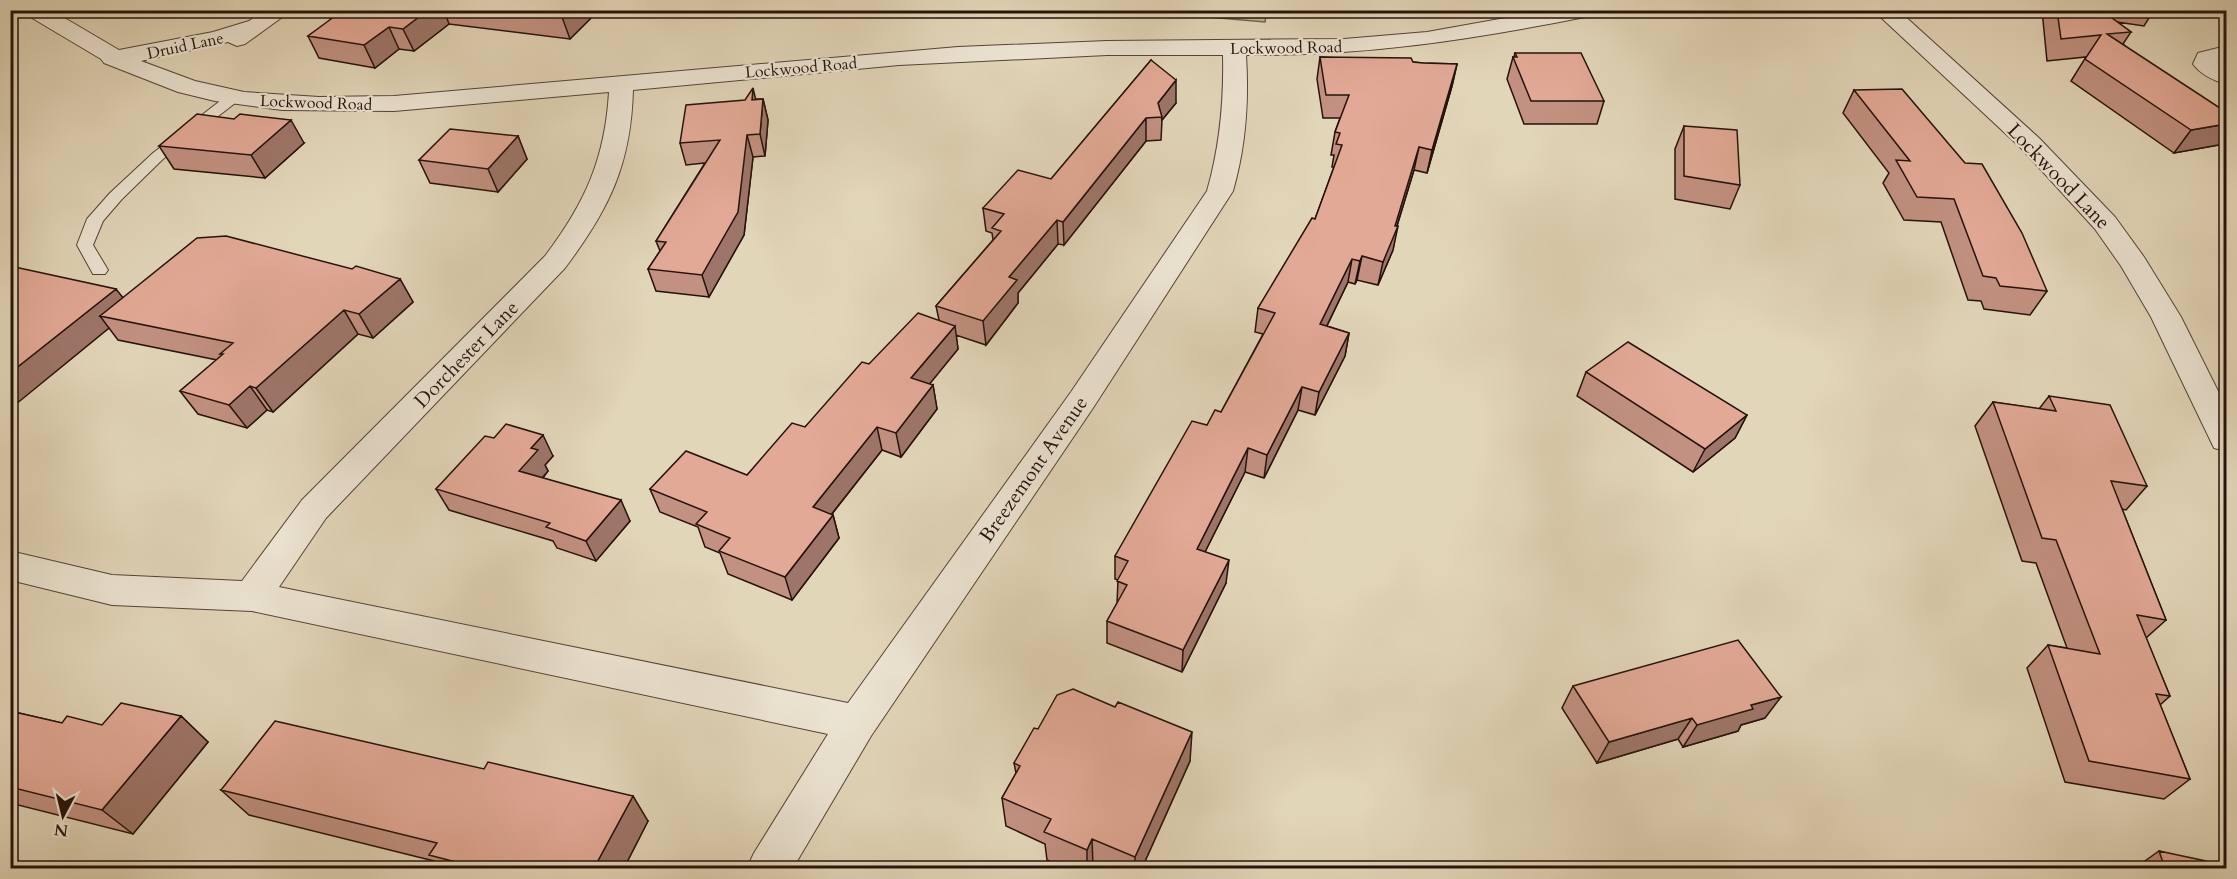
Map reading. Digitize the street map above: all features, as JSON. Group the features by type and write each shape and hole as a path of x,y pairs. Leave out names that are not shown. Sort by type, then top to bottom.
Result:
{"street":[{"name":"Lockwood Road","path":"35,10 112,58 174,82 234,97 295,103 366,105 443,101 960,54 1103,48 1340,46 1404,41 1585,10"},
{"name":"Druid Lane","path":"174,82 281,10"},
{"name":"Lockwood Lane","path":"1884,10 2030,143 2105,223 2134,263 2166,317 2226,438"},
{"name":"Druid Lane","path":"112,58 186,47 219,39 256,26"},
{"name":"Breezemont Avenue","path":"768,868 857,723 1075,410 1220,191 1234,131 1234,48"},
{"path":"2226,53 2206,58 2205,64 2226,77"},
{"name":"Dorchester Lane","path":"252,596 314,509 555,262 580,229 600,192 611,159 621,84"},
{"path":"10,565 112,590 252,596 857,723"}],"lane":[{"path":"99,270 85,245 95,219 158,156 234,97"}],"green space":[{"path":"1125,10 1267,10 1267,11 1265,22"}],"building":[{"path":"335,10 428,10 403,29 389,27 364,45 308,36 335,16 329,15"},
{"path":"509,10 569,10 562,17"},
{"path":"2057,10 2101,10 2131,32 2107,34 2226,112 2226,124 2191,130 2085,59 2101,35 2061,39"},
{"path":"1515,53 1581,53 1604,101 1531,101 1513,57 1517,57"},
{"path":"1320,57 1411,58 1413,62 1457,64 1432,150 1419,147 1395,226 1398,226 1383,262 1362,256 1360,261 1352,259 1320,324 1349,333 1319,392 1302,387 1267,455 1248,448 1197,549 1229,560 1183,650 1107,621 1127,585 1117,581 1128,561 1115,556 1192,421 1207,425 1215,410 1221,412 1275,313 1258,308 1312,218 1315,219 1342,145 1336,144 1340,133 1335,132 1349,95 1326,95"},
{"path":"1151,60 1176,80 1158,103 1162,117 1146,118 1063,222 1057,220 1009,277 1017,280 983,321 936,306 1001,231 992,228 1004,214 983,208 1018,170 1051,179"},
{"path":"753,88 752,100 763,99 760,134 747,135 738,212 702,275 648,269 666,242 656,241 720,140 680,143 686,105 745,100"},
{"path":"1902,89 1965,163 1982,164 2022,233 2047,291 2000,286 1996,278 1983,276 1954,199 1917,197 1896,160 1910,161 1854,90"},
{"path":"197,114 234,119 240,114 291,120 251,155 159,146"},
{"path":"1684,126 1737,130 1740,185 1684,176"},
{"path":"450,129 518,136 488,169 419,160"},
{"path":"226,236 352,269 356,266 400,279 359,314 344,310 256,388 250,386 229,405 180,391 233,343 100,316 197,238"},
{"path":"10,266 116,289 10,373"},
{"path":"918,313 955,326 911,378 933,385 896,433 877,427 813,507 833,515 785,577 719,551 730,538 696,524 707,512 650,489 686,451 747,475 792,423 805,427 862,362 869,364"},
{"path":"1628,342 1747,415 1705,449 1586,372"},
{"path":"2049,396 2110,405 2147,486 2111,481 2166,620 2137,615 2170,696 2156,694 2190,779 2089,761 2048,645 2100,654 2056,540 2042,538 1993,402 2056,411"},
{"path":"506,424 543,435 531,448 538,450 519,471 621,500 586,541 546,527 550,523 436,489 485,436 494,438"},
{"path":"1738,640 1781,697 1751,705 1753,709 1697,725 1692,718 1609,742 1573,686"},
{"path":"1073,689 1115,707 1118,702 1192,732 1135,857 1092,839 1087,850 1044,832 1051,819 1002,798 1020,766 1014,763 1034,728 1038,729 1057,695"},
{"path":"121,703 181,716 102,810 10,787 10,711 62,723 67,716 102,725"},
{"path":"275,721 484,769 488,762 633,796 594,868 479,868 429,855 437,843 221,790"},
{"path":"2159,851 2206,861 2208,864 2226,868 2165,868"}]}
